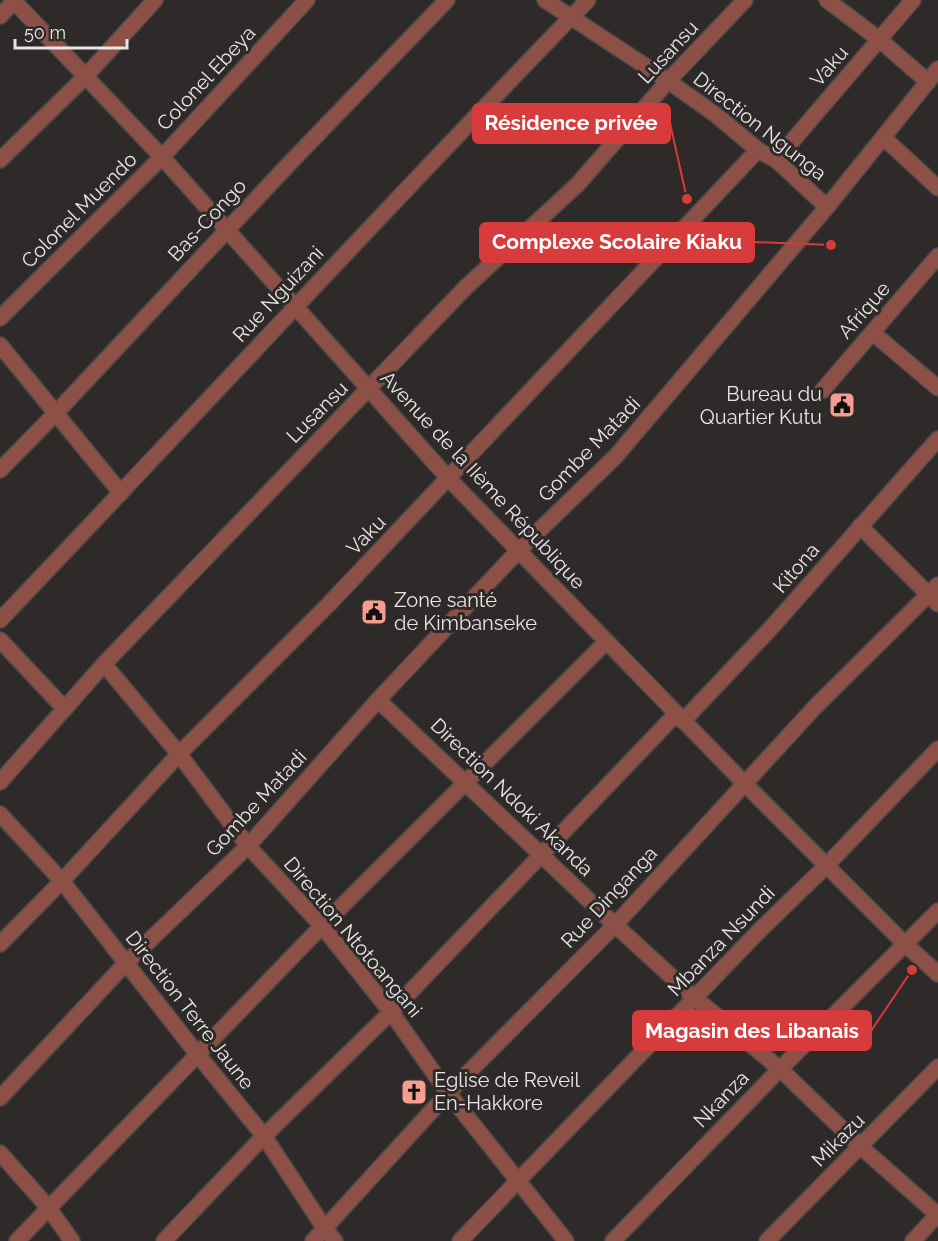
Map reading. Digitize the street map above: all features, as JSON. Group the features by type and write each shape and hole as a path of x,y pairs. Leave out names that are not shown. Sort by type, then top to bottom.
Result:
{"street":[{"path":"0,159 85,77 155,0"},
{"name":"Colonel Ebeya","path":"162,157 307,0"},
{"name":"Bas-Congo","path":"0,470 447,0"},
{"name":"Direction Ngunga","path":"545,0 716,115 758,150 776,160 828,207"},
{"name":"Rue Nguizani","path":"0,620 295,306 588,0"},
{"name":"Lusansu","path":"0,782 104,664 467,286 578,185 668,81 745,0"},
{"path":"827,0 880,40 928,82"},
{"name":"Vaku","path":"776,160 913,0"},
{"path":"0,16 14,1"},
{"name":"Avenue de la IIème République","path":"14,1 162,157 449,479 744,783 938,974"},
{"name":"Gombe Matadi","path":"0,1098 126,963 248,846 378,700 519,550 616,456 828,207 938,69"},
{"path":"884,138 938,188"},
{"name":"Vaku","path":"0,944 62,881 179,754 329,604 449,479 758,150"},
{"name":"Colonel Muendo","path":"0,318 162,157"},
{"name":"Afrique","path":"822,391 938,256"},
{"path":"873,333 938,388"},
{"path":"0,345 121,493"},
{"name":"Kitona","path":"164,1241 264,1136 391,1012 541,853 771,628 938,439"},
{"path":"860,526 935,594"},
{"name":"Rue Dinganga","path":"314,1241 330,1235 448,1093 615,924 815,706 935,594"},
{"path":"0,640 65,709"},
{"path":"17,1241 322,926 606,642"},
{"name":"Direction Ntotoangani","path":"104,664 179,754 248,846 322,926 391,1012 448,1093 567,1241"},
{"name":"Direction Ndoki Akanda","path":"378,700 695,998 780,1069 861,1147 938,1215"},
{"name":"Mbanza Nsundi","path":"460,1241 938,749"},
{"name":"Direction Terre Jaune","path":"0,814 62,881 264,1136 330,1235"},
{"name":"Nkanza","path":"613,1241 938,911"},
{"name":"Mikazu","path":"767,1241 938,1067"},
{"path":"0,1153 48,1207 72,1241"},
{"path":"912,1241 938,1215"}],"place":[{"name":"Résidence privée","path":"687,199"},
{"name":"Complexe Scolaire Kiaku","path":"831,245"},
{"name":"Bureau du Quartier Kutu","path":"842,405"},
{"name":"Zone santé de Kimbanseke","path":"374,612"},
{"name":"Magasin des Libanais","path":"912,970"},
{"name":"Eglise de Reveil En-Hakkore","path":"414,1092"}]}
